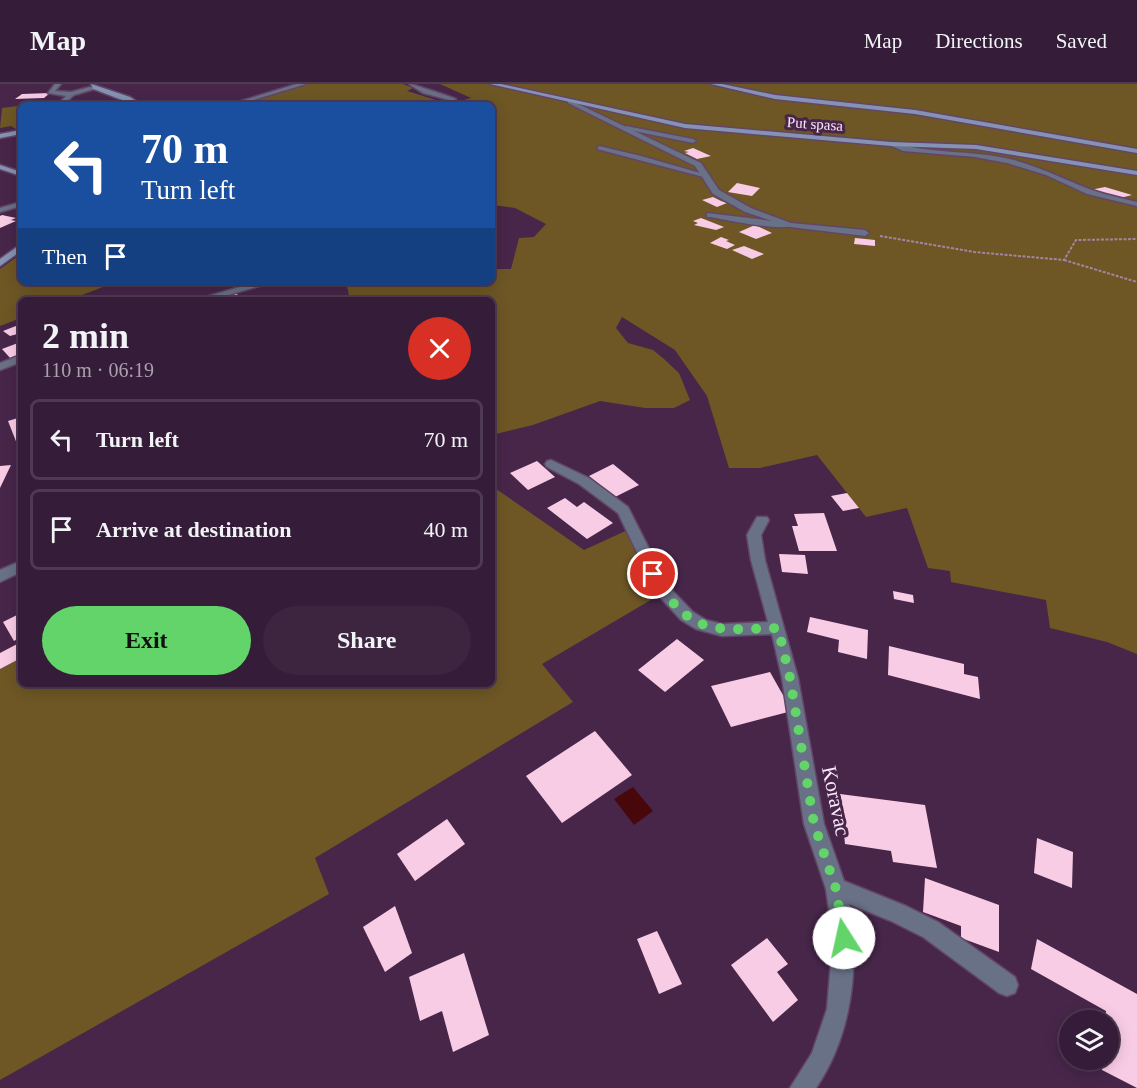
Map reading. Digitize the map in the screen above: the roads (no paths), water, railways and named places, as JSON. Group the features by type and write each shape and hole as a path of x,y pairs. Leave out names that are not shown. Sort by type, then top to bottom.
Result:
{"street":[{"path":"58,84 51,93 70,94 95,86 134,102"},
{"path":"241,102 303,84"},
{"path":"412,84 426,92 453,99"},
{"name":"Put spasa","path":"493,84 685,126 891,144 976,147 1137,173"},
{"name":"Put spasa","path":"714,84 775,97 915,112 1137,151"},
{"path":"62,102 70,94"},
{"path":"570,102 698,165 711,187 724,198 748,210 790,225"},
{"path":"626,128 693,141"},
{"path":"0,136 18,133"},
{"path":"891,144 903,149 975,155 1008,161 1049,173 1090,192 1137,204"},
{"path":"599,148 706,176"},
{"path":"0,167 18,173"},
{"path":"0,210 18,205"},
{"path":"710,215 752,222 865,233"},
{"path":"0,263 18,249"},
{"path":"211,297 257,285"},
{"path":"0,367 18,359"},
{"path":"551,464 584,481 623,510 662,590 687,616 702,625 722,630 778,628"},
{"name":"Koravac","path":"762,520 754,535 758,560 790,678 814,824 836,889 844,938 838,1009 822,1059 802,1088"},
{"path":"0,577 18,568"},
{"path":"836,889 919,923 1007,985"}]}
